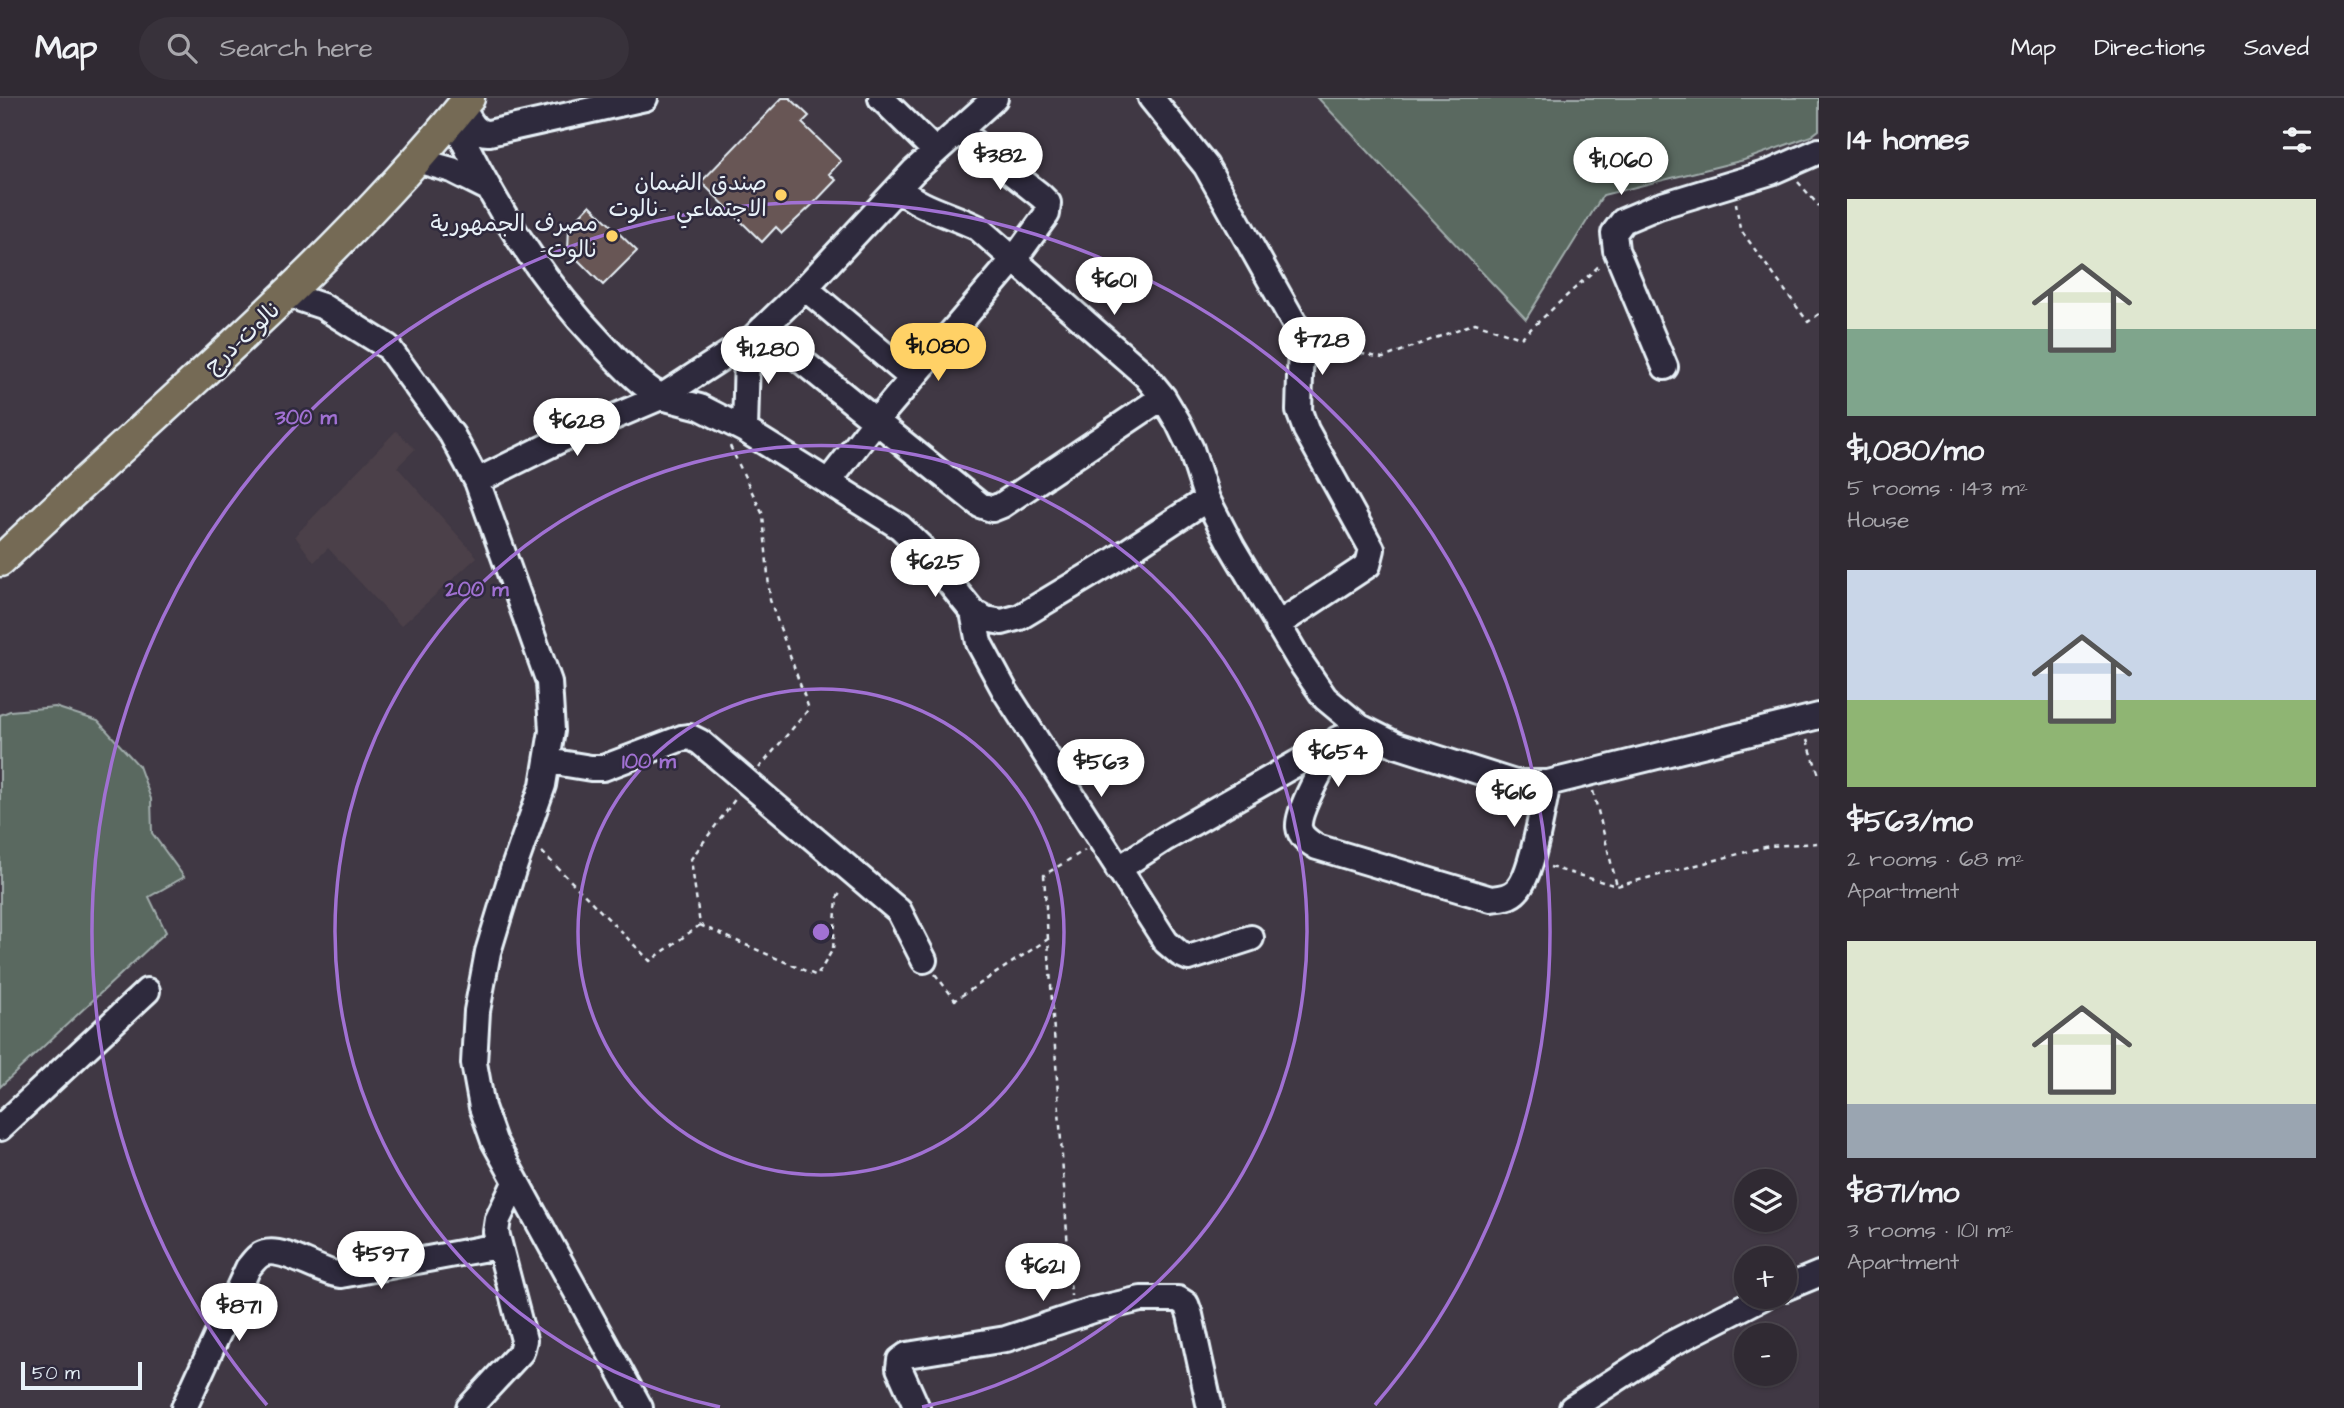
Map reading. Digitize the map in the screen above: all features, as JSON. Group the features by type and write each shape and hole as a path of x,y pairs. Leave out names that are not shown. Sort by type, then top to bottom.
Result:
{"main road":[{"name":"نالوت-درج","path":"0,561 289,295 461,108"}],"street":[{"path":"461,108 482,134 645,98"},
{"path":"881,98 935,151"},
{"path":"477,481 562,439 661,397 758,333 805,288 935,151 995,98"},
{"path":"1151,98 1206,166 1296,327 1301,342 1299,411 1306,430 1373,549 1368,565 1277,625"},
{"path":"461,108 488,188 528,255 585,327 643,386 661,397 700,407 745,430 900,527 920,546 974,612 986,619 1002,622 1020,617 1113,561 1207,499"},
{"path":"829,481 875,422 1015,258 1047,214 1048,203 958,130"},
{"path":"1665,367 1616,250 1614,233 1623,221 1659,206 1784,166 1819,151"},
{"path":"416,160 452,170 488,188"},
{"path":"906,180 919,183 934,209"},
{"path":"861,227 883,215 934,209 978,228 1145,374 1163,397 1191,449 1207,499 1298,660 1325,698 1360,727 1396,745 1515,783 1548,783 1810,718"},
{"path":"805,288 912,378"},
{"path":"289,295 323,306 388,347 453,435 477,481 549,682 552,731 548,761 543,785 488,952 477,1012 474,1063 482,1107 494,1141 640,1408"},
{"path":"758,333 980,505 992,509 1002,505 1163,397"},
{"path":"745,430 747,356 758,333"},
{"path":"974,612 977,634 985,657 1162,936 1180,954 1189,958 1251,938"},
{"path":"1118,869 1166,838 1360,727"},
{"path":"548,761 603,768 681,738 691,737 904,916 924,960"},
{"path":"1338,739 1299,814 1299,829 1305,839 1317,847 1491,899 1506,897 1516,892 1526,877 1548,783"},
{"path":"0,1128 147,991"},
{"path":"469,1408 521,1352 524,1340 496,1232 498,1219 516,1181"},
{"path":"184,1408 248,1268 256,1257 266,1252 282,1254 331,1274 341,1275 498,1246"},
{"path":"1797,1283 1819,1274"},
{"path":"917,1408 900,1368 900,1360 907,1355 1006,1339 1141,1299 1178,1299 1186,1304 1210,1408"},
{"path":"1572,1408 1669,1345 1740,1309"}],"path":[{"path":"1784,166 1819,206"},
{"path":"1733,183 1740,229 1808,322 1819,314"},
{"path":"1301,342 1383,358 1475,323 1521,338 1616,250"},
{"path":"700,925 691,859 747,783 808,709 770,600 763,515 715,415"},
{"path":"1810,718 1819,775"},
{"path":"1589,774 1617,886"},
{"path":"525,835 650,961 700,925"},
{"path":"1073,1317 1044,875 1100,841"},
{"path":"1529,862 1617,886 1769,846 1819,842"},
{"path":"700,925 817,976 833,949 837,898 854,873"},
{"path":"924,960 955,1000 1048,939"}],"shaded area":[{"path":"396,431 415,449 397,467 477,557 401,626 328,548 314,562 295,536"}],"green space":[{"path":"1318,98 1819,98 1819,130 1811,136 1744,160 1603,195 1526,319"},
{"path":"55,707 98,721 139,766 151,799 152,833 184,877 149,897 166,932 0,1087 0,715 10,711"}],"building":[{"path":"782,98 790,98 809,116 802,123 841,161 829,174 836,180 812,205 782,233 776,227 762,242 701,182"},
{"path":"590,205 637,251 603,285 568,250 569,227"}],"place":[{"name":"صندق الضمان الاجتماعي -نالوت","path":"781,195"},
{"name":"مصرف الجمهورية -نالوت","path":"612,236"}]}
